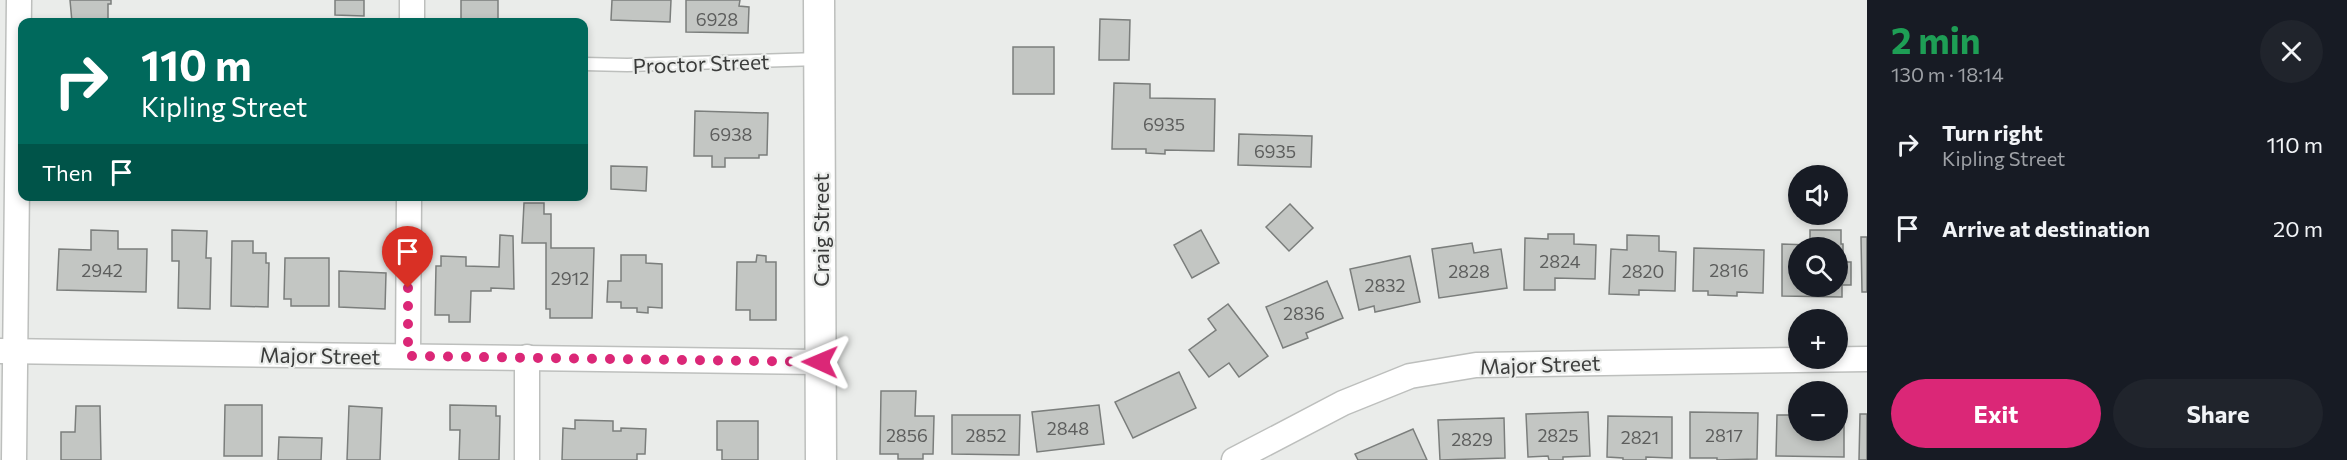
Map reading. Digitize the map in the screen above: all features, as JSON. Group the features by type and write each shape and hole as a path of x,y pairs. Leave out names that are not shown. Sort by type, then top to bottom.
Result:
{"street":[{"path":"20,0 20,18"},
{"path":"412,0 412,18"},
{"name":"Craig Street","path":"819,0 820,460"},
{"path":"14,460 8,352 18,131"},
{"path":"408,356 410,201"},
{"name":"Major Street","path":"8,352 820,362"},
{"path":"527,357 527,460"},
{"name":"Major Street","path":"1234,460 1343,403 1410,376 1476,364 1867,359"}],"lane":[{"name":"Proctor Street","path":"588,64 819,59"}],"building":[{"path":"70,0 111,0 111,4 108,4 108,18 72,18"},
{"path":"335,0 364,0 364,16 335,15"},
{"path":"461,0 498,0 498,18 461,18"},
{"path":"612,0 671,0 670,22 611,20"},
{"path":"686,0 740,0 739,6 749,7 748,33 686,32"},
{"path":"1100,19 1130,20 1129,60 1099,60"},
{"path":"1013,47 1054,47 1054,94 1013,94"},
{"path":"1114,83 1150,84 1150,98 1215,99 1214,151 1165,150 1165,154 1146,153 1146,149 1112,149"},
{"path":"695,111 768,113 767,155 759,155 759,158 725,158 725,167 712,167 712,156 694,156"},
{"path":"1239,134 1312,136 1311,167 1238,165"},
{"path":"611,166 647,167 646,191 611,189"},
{"path":"524,203 544,203 544,214 551,214 551,248 594,248 592,318 550,318 550,309 546,309 546,243 522,243"},
{"path":"1290,204 1313,228 1289,251 1266,227"},
{"path":"91,230 118,231 118,249 147,249 146,292 57,290 59,249 91,250"},
{"path":"172,230 207,231 206,258 211,258 210,309 178,308 179,261 172,261"},
{"path":"1201,230 1219,263 1192,278 1174,245"},
{"path":"1810,230 1841,230 1841,237 1810,237"},
{"path":"1548,234 1574,234 1574,244 1596,245 1595,279 1555,278 1555,290 1524,290 1525,238 1548,239"},
{"path":"500,235 513,236 514,289 491,288 491,291 471,291 470,322 449,322 449,315 435,315 436,266 441,266 441,256 466,257 466,266 499,267"},
{"path":"1627,235 1659,236 1659,251 1676,252 1675,291 1639,290 1639,295 1609,294 1611,249 1627,250"},
{"path":"1861,237 1867,237 1867,292 1862,292"},
{"path":"232,241 253,241 253,253 266,253 266,263 269,263 268,307 231,306"},
{"path":"1472,243 1474,253 1501,249 1507,288 1439,298 1432,249"},
{"path":"1782,244 1788,244 1788,296 1782,296"},
{"path":"1694,248 1764,250 1763,293 1737,292 1737,296 1708,295 1708,291 1693,291"},
{"path":"621,255 646,255 646,263 662,264 662,308 648,307 648,313 637,312 637,308 621,308 621,302 607,302 608,281 621,281"},
{"path":"757,255 766,256 766,262 776,262 776,320 750,320 750,310 736,310 737,262 756,262"},
{"path":"1410,256 1420,302 1375,312 1374,306 1359,310 1350,269"},
{"path":"285,258 329,258 329,306 291,306 291,299 284,299"},
{"path":"1848,262 1851,262 1851,285 1848,285"},
{"path":"339,271 386,273 385,309 339,307"},
{"path":"1327,281 1343,318 1306,333 1308,338 1283,348 1266,307"},
{"path":"1228,304 1268,356 1239,377 1229,363 1209,377 1189,350 1216,330 1208,319"},
{"path":"1179,372 1196,408 1133,438 1115,402"},
{"path":"881,391 916,391 915,416 934,416 933,454 923,454 923,459 898,459 898,454 880,454"},
{"path":"225,405 262,405 262,456 224,456"},
{"path":"450,405 496,406 496,416 500,416 499,460 459,460 460,430 450,430"},
{"path":"1099,405 1104,444 1037,452 1032,412"},
{"path":"76,406 100,406 101,460 61,460 61,432 75,432"},
{"path":"349,406 382,408 380,460 347,460"},
{"path":"1588,412 1590,456 1563,457 1563,460 1549,460 1548,456 1528,457 1526,414"},
{"path":"1690,412 1758,413 1757,459 1690,458"},
{"path":"1860,414 1867,414 1867,460 1859,460"},
{"path":"952,415 1020,415 1019,455 952,454"},
{"path":"1777,415 1788,415 1788,441 1844,441 1844,457 1776,456"},
{"path":"1608,416 1672,417 1672,458 1646,457 1646,460 1623,460 1623,458 1607,457"},
{"path":"1504,418 1505,458 1440,460 1438,420"},
{"path":"575,420 613,421 613,431 621,431 621,428 646,429 645,454 637,454 637,460 562,460 563,428 575,429"},
{"path":"717,421 758,421 758,460 722,460 722,450 717,450"},
{"path":"1413,429 1427,460 1358,460 1355,454"},
{"path":"279,437 322,438 321,460 278,460"}],"route":[{"path":"408,288 408,356 820,362"}]}
